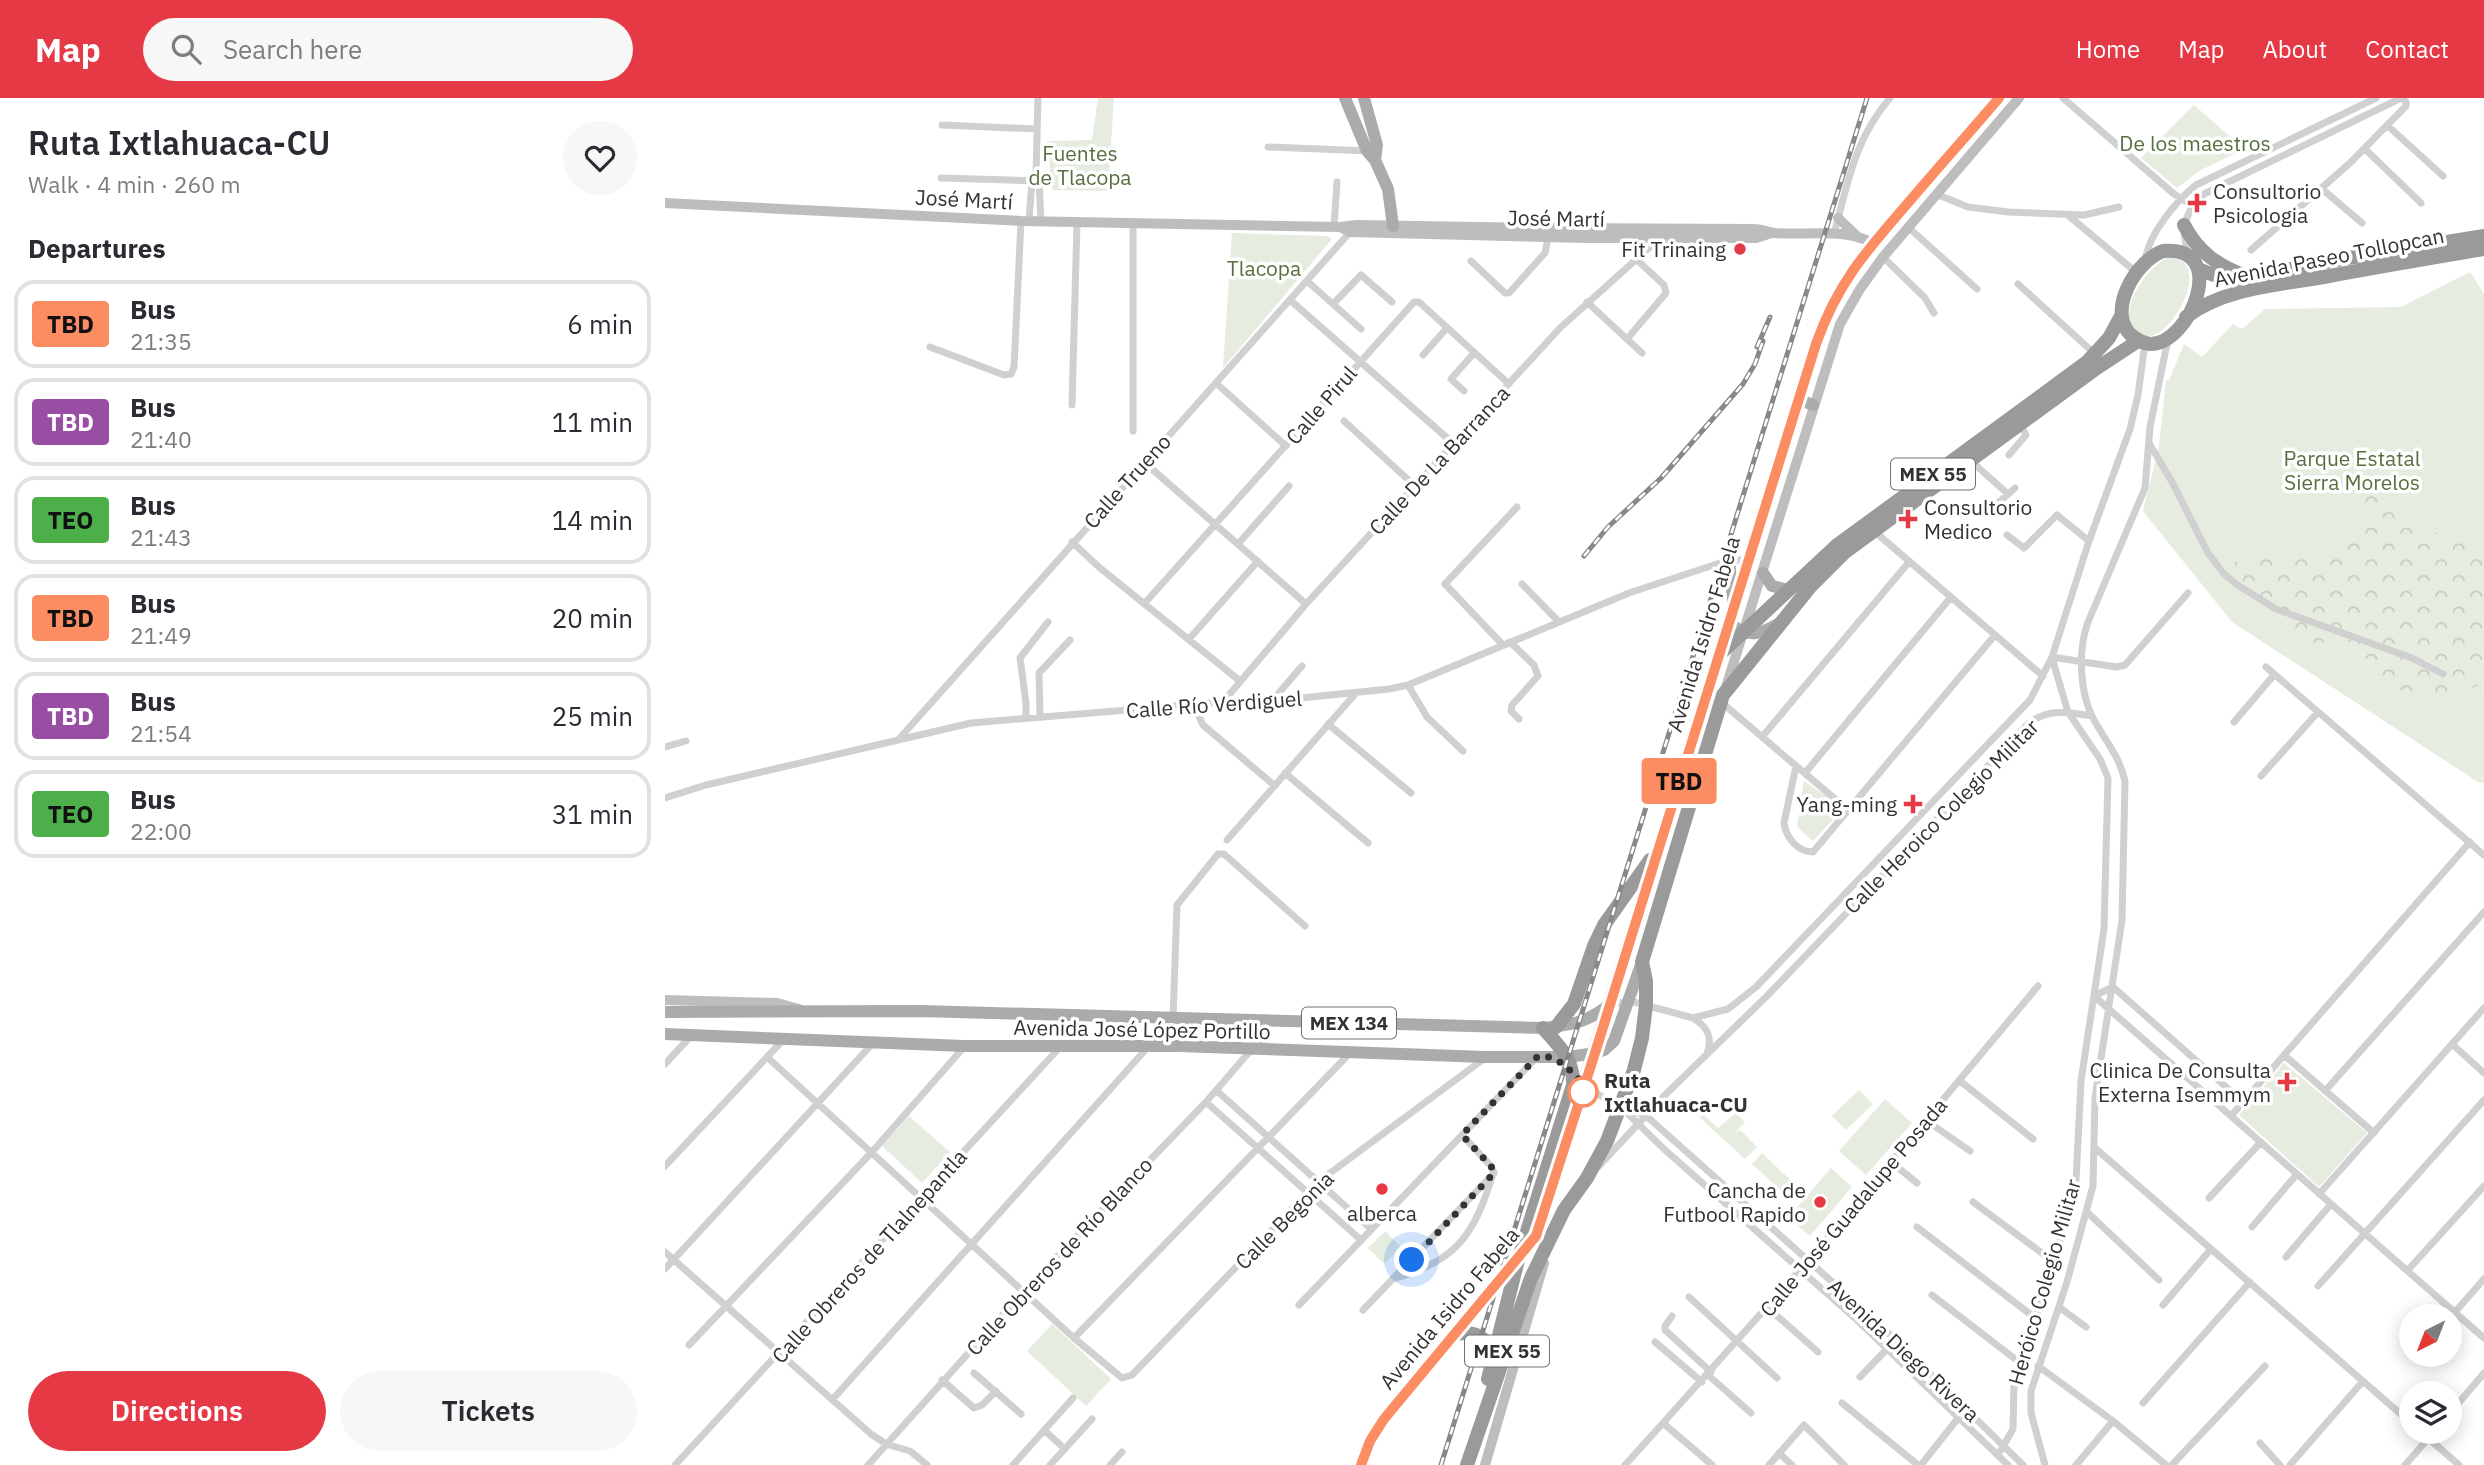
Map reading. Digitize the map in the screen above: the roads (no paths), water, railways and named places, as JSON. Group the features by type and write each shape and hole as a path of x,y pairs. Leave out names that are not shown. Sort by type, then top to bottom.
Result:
{"highway":[{"path":"2184,225 2194,243 2212,260 2250,277"},
{"name":"Avenida Paseo Tollopcan","path":"2194,264 2222,278 2250,277 2484,236"},
{"name":"Avenida Paseo Tollopcan","path":"2186,317 2220,297 2484,249"},
{"path":"2169,251 2181,253 2194,264 2200,290 2178,330 2168,339 2151,344 2142,342 2125,328 2121,316 2122,302 2141,267 2155,254 2169,251"},
{"name":"MEX 55","path":"1743,633 1836,546 2095,354 2109,338 2121,316"},
{"name":"MEX 55","path":"1722,699 1780,622 1827,567 2019,424 2142,342"},
{"path":"1720,654 1743,633"},
{"name":"Avenida Isidro Fabela","path":"1361,1465 1370,1441 1384,1419 1536,1236 1720,654"},
{"name":"Avenida Isidro Fabela","path":"1466,1465 1526,1291 1563,1210 1587,1178 1607,1141 1638,1059 1647,1005 1647,981 1643,962 1722,699"},
{"path":"1466,1465 1517,1260 1570,1094 1573,1074 1568,1057 1550,1027 1574,1004 1604,925 1657,851"},
{"path":"1453,1335 1466,1332 1478,1335 1491,1346 1494,1358"}],"main road":[{"path":"1344,98 1373,154 1390,197 1393,226"},
{"path":"1364,98 1373,154"},
{"name":"Avenida Isidro Fabela","path":"1720,654 1798,399 1832,303 1849,273 1873,243 1999,98"},
{"name":"Avenida Isidro Fabela","path":"1722,699 1840,324 1882,257 2019,98"},
{"name":"José Martí","path":"666,204 1077,223 1549,233 1663,233 1753,229 1772,233 1834,234 1859,237 1873,243"},
{"path":"1839,218 1859,237"},
{"name":"José Martí","path":"1345,227 1393,226 1549,233"},
{"path":"1798,399 1813,405"},
{"path":"1729,561 1734,607"},
{"path":"1763,573 1772,586 1788,590"},
{"path":"1730,624 1743,633 1763,632 1780,622"},
{"name":"MEX 55","path":"1595,1053 1611,1046 1618,1037 1643,962"},
{"path":"665,1000 777,1003 802,1010"},
{"name":"Avenida José López Portillo","path":"665,1012 920,1011 1550,1027 1579,1024 1609,1005"},
{"path":"1251,1049 1260,1045 1264,1035 1259,1024 1252,1021"},
{"name":"Avenida José López Portillo","path":"665,1034 964,1046 1251,1049 1485,1057 1568,1057 1595,1053"},
{"name":"MEX 55","path":"1485,1465 1552,1238"}],"street":[{"path":"1038,98 1036,181 1041,222"},
{"path":"1834,234 1858,149 1876,115 1890,98"},
{"path":"2063,98 2180,199 2192,205"},
{"path":"2069,216 2141,267 2153,240 2180,199 2206,179 2376,98"},
{"path":"2194,264 2186,246 2184,225 2192,205 2214,188 2402,98 2406,102 2406,106 2365,149 2251,250"},
{"path":"942,125 1037,129"},
{"path":"2388,126 2443,176"},
{"path":"1268,147 1373,154"},
{"path":"2365,149 2421,202"},
{"path":"941,177 1036,181"},
{"path":"930,347 1004,375 1011,373 1014,367 1025,221 1036,181"},
{"path":"1337,182 1345,227"},
{"path":"2321,188 2363,223"},
{"path":"1936,194 1979,210 2069,216 2096,214 2119,208"},
{"path":"1072,405 1077,223"},
{"path":"1133,224 1133,430"},
{"name":"Calle Trueno","path":"899,739 1307,281 1345,227"},
{"path":"1908,227 1977,289"},
{"path":"1471,261 1505,293 1509,293 1542,256 1548,245 1549,233"},
{"name":"Calle De La Barranca","path":"1223,702 1306,604 1509,384 1587,302 1663,233"},
{"path":"1882,257 1925,298 1934,313"},
{"path":"1626,339 1666,293 1664,285 1636,259"},
{"path":"1333,304 1361,275 1392,302"},
{"path":"1307,281 1360,329"},
{"path":"2018,284 2095,354"},
{"path":"1290,300 1454,444"},
{"name":"Calle Pirul","path":"1144,604 1414,302 1419,302 1509,384"},
{"path":"1587,302 1642,353"},
{"path":"1423,355 1447,328"},
{"path":"2092,716 2082,661 2082,643 2088,621 2143,495 2148,443 2168,339"},
{"name":"Calle Heroico Colegio Militar","path":"1693,1018 1718,1014 1740,1001 1756,987 2030,700 2052,657 2088,541 2130,429 2139,386 2142,342"},
{"path":"1464,391 1451,379 1474,353"},
{"path":"1216,383 1286,446"},
{"path":"1344,421 1415,486"},
{"path":"2009,455 2027,435 2019,424"},
{"path":"2148,443 2172,482 2208,552 2224,574 2236,584 2276,609 2412,658 2443,674"},
{"path":"1970,461 2008,494"},
{"path":"1144,462 1306,604"},
{"path":"1238,544 1289,486"},
{"path":"1988,512 2015,488"},
{"path":"1517,507 1445,584 1534,665 1538,676 1511,708 1519,719"},
{"path":"2007,535 2024,548 2055,516 2060,516 2088,541"},
{"path":"1873,531 2043,676"},
{"path":"1072,542 1240,681"},
{"name":"Calle Río Verdiguel","path":"665,797 971,723 1193,704 1272,701 1408,685 1629,593 1729,561 1749,559"},
{"path":"1189,639 1258,561"},
{"path":"1762,737 1909,562"},
{"path":"1522,584 1559,622"},
{"path":"2052,657 2116,667 2125,665 2188,593"},
{"path":"1805,773 1951,597"},
{"path":"1026,717 1020,658 1048,622"},
{"path":"1796,766 1784,823 1787,835 1794,843 1803,850 1813,852 1995,635"},
{"path":"1040,716 1039,673 1070,639"},
{"name":"Heróico Colegio Militar","path":"1998,1455 2013,1429 2012,1393 2019,1362 2054,1262 2076,1181 2081,1081 2103,929 2108,778 2100,760 2068,712 2052,657"},
{"path":"1272,701 1302,666"},
{"path":"2266,667 2484,855"},
{"path":"2234,722 2274,675"},
{"path":"1408,685 1427,717 1463,751"},
{"path":"1227,840 1356,693"},
{"path":"1722,699 1848,810"},
{"path":"1193,704 1203,725 1275,786"},
{"name":"Calle Heroico Colegio Militar","path":"1587,1178 2036,718 2055,712 2092,716"},
{"path":"2261,776 2318,712"},
{"name":"Heróico Colegio Militar","path":"2045,1465 2031,1413 2031,1391 2087,1212 2095,1172 2095,1098 2122,920 2125,781 2119,760 2092,716"},
{"path":"1328,724 1411,793"},
{"path":"665,747 686,741"},
{"path":"1980,753 1991,763"},
{"path":"1285,773 1368,843"},
{"path":"2231,1116 2469,842"},
{"path":"1173,1019 1177,905 1218,855 1224,855 1305,926"},
{"path":"1864,873 1874,883"},
{"path":"2325,1091 2484,912"},
{"name":"Calle José Guadalupe Posada","path":"1625,1465 1808,1261 2038,986"},
{"path":"2243,1102 2113,987 2094,996 2446,1304"},
{"path":"1630,1001 1693,1018 1703,1024 1709,1032 1707,1055"},
{"name":"MEX 134","path":"1609,1005 1630,1001"},
{"path":"2319,1194 2484,1008"},
{"path":"665,1064 691,1036"},
{"path":"665,1166 784,1039"},
{"path":"665,1269 874,1041"},
{"path":"2452,1044 2484,1073"},
{"path":"689,1345 871,1152 964,1046"},
{"name":"Calle Obreros de Tlalnepantla","path":"675,1465 1061,1046"},
{"path":"832,1400 1148,1047"},
{"name":"Calle Obreros de Río Blanco","path":"868,1465 1024,1290 1217,1091 1251,1049"},
{"path":"767,1057 1074,1338 1351,1052"},
{"path":"2284,1055 2374,1133"},
{"path":"1299,1305 1462,1135 1544,1056"},
{"name":"Avenida Diego Rivera","path":"1544,1056 1608,1101 1646,1116 1875,1321 2023,1465"},
{"name":"Calle Begonia","path":"1074,1338 1117,1376 1122,1378 1132,1375 1318,1182 1485,1057"},
{"path":"1960,1081 2033,1139"},
{"path":"1217,1091 1371,1229"},
{"path":"2318,1286 2484,1100"},
{"path":"1206,1102 1361,1240"},
{"name":"Avenida Diego Rivera","path":"1621,1107 1637,1125 1801,1269 1933,1391 2008,1465"},
{"path":"1927,1121 1970,1151"},
{"path":"1394,1279 1424,1270 1450,1252 1479,1217 1494,1173 1491,1166 1462,1135"},
{"path":"1664,1149 1673,1140"},
{"path":"2209,1198 2261,1142"},
{"path":"2095,1148 2399,1412"},
{"path":"1891,1162 1917,1183"},
{"path":"1363,1310 1494,1173"},
{"path":"2252,1227 2297,1174"},
{"path":"2408,1270 2484,1186"},
{"path":"1973,1202 2054,1262"},
{"path":"2285,1257 2331,1204"},
{"path":"2087,1212 2159,1280"},
{"path":"1917,1227 2035,1318"},
{"path":"2163,1305 2211,1249"},
{"path":"665,1252 871,1434 886,1444 903,1447 922,1463"},
{"path":"2462,1304 2484,1279"},
{"path":"2143,1402 2250,1282"},
{"path":"1932,1294 2019,1362"},
{"path":"1689,1297 1777,1378"},
{"path":"1767,1307 1818,1352"},
{"path":"2059,1307 2086,1328"},
{"path":"1672,1316 1665,1330 1751,1412"},
{"path":"2462,1318 2484,1338"},
{"path":"1655,1342 1702,1382"},
{"path":"1860,1377 1887,1349"},
{"path":"2038,1366 2113,1421 2166,1465"},
{"path":"2172,1465 2265,1366"},
{"path":"974,1373 1021,1414"},
{"path":"2462,1398 2484,1373"},
{"path":"942,1380 974,1408 982,1405 996,1391"},
{"path":"2290,1465 2363,1381"},
{"path":"1933,1391 1940,1383"},
{"path":"1013,1465 1073,1398"},
{"path":"1842,1403 1919,1465 1959,1417"},
{"path":"1050,1465 1092,1419"},
{"path":"2076,1465 2113,1421"},
{"path":"1663,1423 1712,1465"},
{"path":"1769,1465 1804,1425 1844,1465"},
{"path":"1044,1430 1065,1449"},
{"path":"2260,1443 2280,1465"},
{"path":"2405,1465 2423,1444"},
{"path":"2439,1444 2459,1465"},
{"path":"1110,1465 1122,1452"},
{"path":"1779,1453 1792,1465"}],"railway":[{"path":"1441,1465 1867,98"},
{"path":"1757,347 1770,317"},
{"path":"1584,556 1608,527 1661,478 1743,384 1755,364 1763,341"}],"place":[{"name":"Consultorio Psicologia","path":"2197,203"},
{"name":"Fit Trinaing","path":"1740,249"},
{"name":"Consultorio Medico","path":"1908,519"},
{"name":"Yang-ming","path":"1913,804"},
{"name":"Clinica De Consulta Externa Isemmym","path":"2287,1082"},
{"name":"Ruta Ixtlahuaca-CU","path":"1583,1092"},
{"name":"alberca","path":"1382,1189"},
{"name":"Cancha de Futbool Rapido","path":"1820,1202"}],"park label":[{"name":"De los maestros","path":"2195,143"},
{"name":"Fuentes de Tlacopa","path":"1080,165"},
{"name":"Tlacopa","path":"1264,268"},
{"name":"Parque Estatal Sierra Morelos","path":"2352,470"}]}
